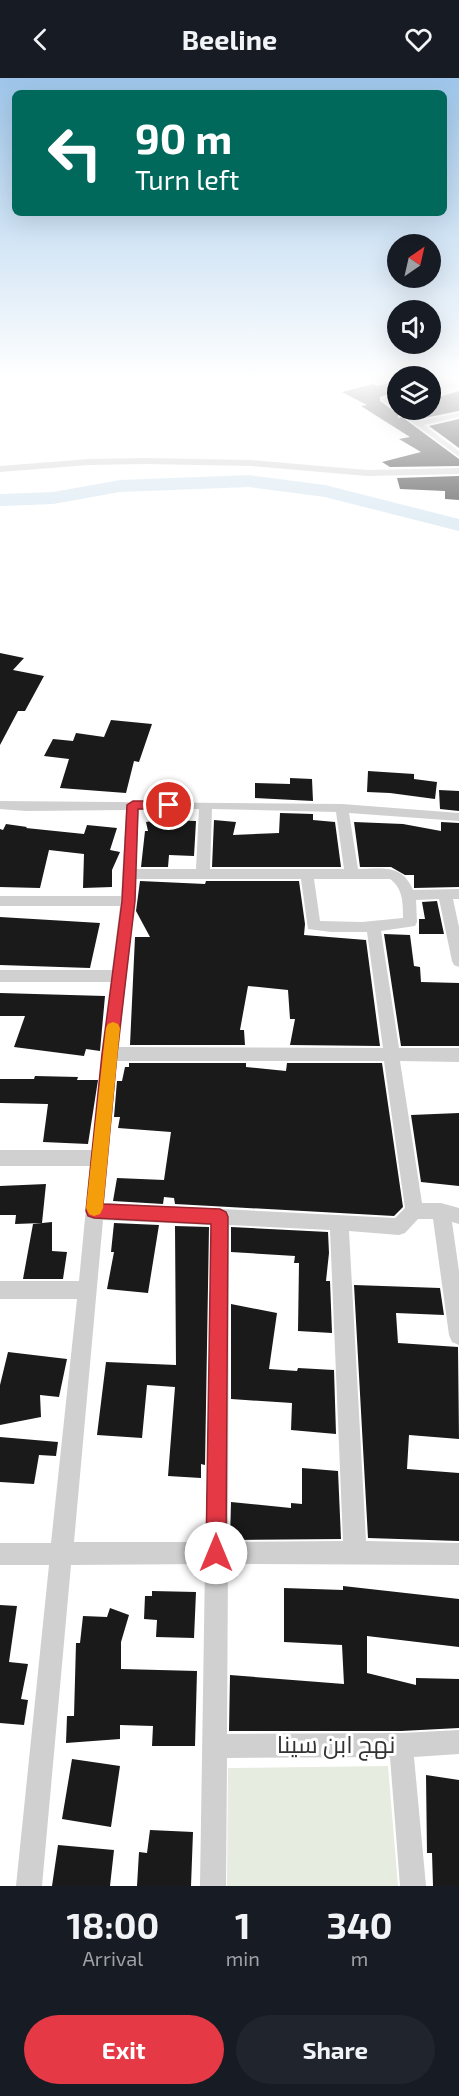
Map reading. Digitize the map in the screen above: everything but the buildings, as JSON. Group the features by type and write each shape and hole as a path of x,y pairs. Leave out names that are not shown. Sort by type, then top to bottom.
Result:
{"street":[{"path":"0,469 59,464"},
{"path":"257,464 367,473 459,471"},
{"path":"0,805 26,807 206,805 342,808 459,817"},
{"path":"28,1886 88,1290 99,1158 128,901 133,805"},
{"path":"204,875 206,805"},
{"path":"342,808 352,874"},
{"path":"129,874 204,875 307,874 352,874 396,875 403,880 410,922 372,926 322,927 312,925 307,874"},
{"path":"406,895 452,894 459,961"},
{"path":"0,901 128,901"},
{"path":"372,926 389,1054 414,1211"},
{"path":"0,976 119,976"},
{"path":"110,1054 459,1055"},
{"path":"0,1158 99,1158"},
{"path":"94,1211 339,1222 399,1227 414,1211"},
{"path":"414,1211 450,1213 459,1335"},
{"path":"213,1886 220,1217"},
{"path":"339,1222 355,1552"},
{"path":"0,1290 88,1290"},
{"path":"0,1554 355,1552 459,1554"},
{"name":"نهج ابن سينا","path":"213,1746 401,1745 459,1742"},
{"path":"401,1745 413,1886"}],"shaded area":[{"path":"388,1766 398,1886 227,1886 228,1768"}],"waterway":[{"path":"0,500 53,498 120,486 249,481 325,491 459,525"}],"slow traffic":[{"path":"94,1208 113,1028"}],"route":[{"path":"169,805 133,805 128,901 94,1211 220,1217 216,1553"}]}
